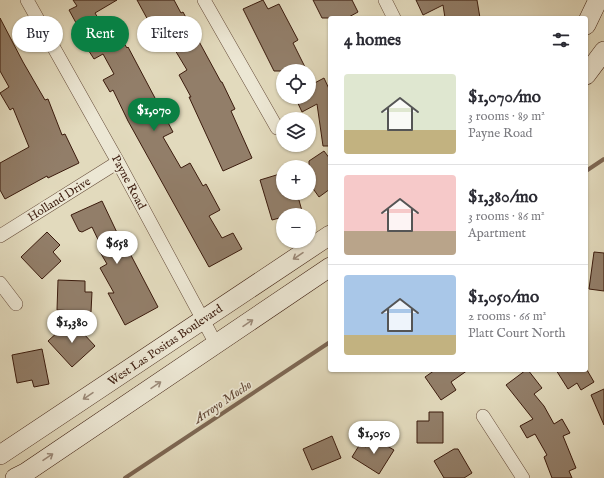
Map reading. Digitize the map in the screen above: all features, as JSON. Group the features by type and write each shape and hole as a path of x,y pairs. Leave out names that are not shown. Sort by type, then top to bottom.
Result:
{"main road":[{"path":"588,21 598,0"},
{"path":"588,73 604,51"},
{"name":"West Las Positas Boulevard","path":"0,455 328,236"},
{"path":"15,478 25,473 328,268"}],"street":[{"name":"Payne Road","path":"27,0 118,162 202,321 216,344"},
{"path":"204,0 276,126"},
{"path":"385,0 393,16"},
{"name":"Holland Drive","path":"0,236 118,162"},
{"path":"0,283 16,304"},
{"path":"482,416 523,478"}],"building":[{"path":"73,0 117,0 95,13 97,16 72,16 69,10 77,6"},
{"path":"137,0 174,0 181,13 183,12 185,16 146,16"},
{"path":"263,0 268,9 279,4 298,40 293,43 304,64 276,64 276,71 274,71 243,9"},
{"path":"313,0 352,0 358,12 351,16 328,16 328,18 322,18"},
{"path":"416,0 477,0 480,16 445,16 443,5 423,15"},
{"path":"0,18 12,41 12,52 18,52 45,100 48,99 62,135 65,134 79,163 48,178 47,176 5,199 0,190 0,163 29,147 13,108 10,110 0,93 9,87 0,71"},
{"path":"202,47 222,82 235,109 231,111 252,158 223,171 189,97 191,97 179,75 187,70 176,52 202,52"},
{"path":"129,49 173,132 163,137 181,168 190,163 203,186 206,184 220,210 209,216 222,238 233,233 242,249 209,267 128,121 113,90 110,92 103,80 114,74 103,54 94,59 90,52 129,52"},
{"path":"324,78 328,87 328,146 323,146 317,104 302,112 298,104 316,104 316,82"},
{"path":"324,151 328,156 328,190 319,197 316,193 316,160 310,160"},
{"path":"276,175 276,200 299,200 301,208 276,208 276,219 272,220 260,180"},
{"path":"102,201 121,241 123,240 158,307 125,325 108,293 114,293 100,268 107,264 100,252 103,250 92,227 82,232 79,231 71,215"},
{"path":"47,232 60,245 53,252 61,261 42,279 21,257"},
{"path":"594,252 604,253 604,291 589,289"},
{"path":"58,280 85,281 85,292 92,292 91,312 57,310"},
{"path":"71,320 95,346 72,367 48,341"},
{"path":"42,349 49,384 34,387 32,380 17,383 12,355"},
{"path":"432,372 465,372 451,382 456,390 441,400 425,377"},
{"path":"523,372 530,372 542,388 534,394 544,406 554,424 562,419 570,433 563,436 576,468 569,471 572,478 552,478 544,457 547,455 535,434 527,438 520,426 533,419 506,385"},
{"path":"557,372 588,372 594,382 581,390 577,383 568,389"},
{"path":"604,389 604,425 591,395"},
{"path":"429,412 443,412 443,443 417,443 417,421 429,421"},
{"path":"332,436 341,458 312,470 303,449"},
{"path":"372,437 394,450 379,474 352,457 360,444 366,447"},
{"path":"454,449 458,449 472,473 464,478 444,478 434,461"}],"waterway":[{"name":"Arroyo Mocho","path":"588,170 604,159"},
{"name":"Arroyo Mocho","path":"125,478 328,343"}]}
